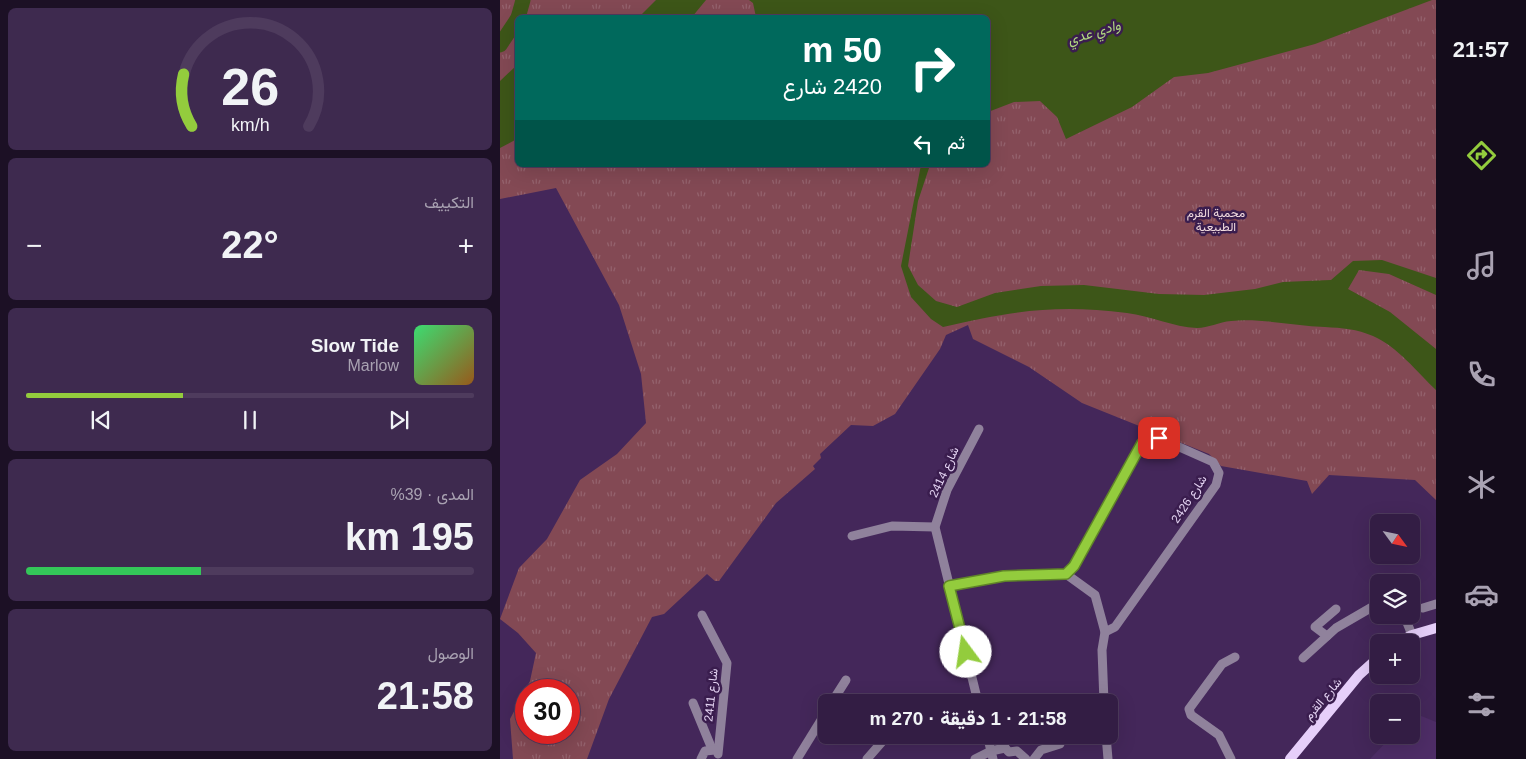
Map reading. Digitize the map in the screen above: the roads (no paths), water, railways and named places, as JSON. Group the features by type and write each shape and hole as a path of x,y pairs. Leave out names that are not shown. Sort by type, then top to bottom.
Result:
{"main road":[{"path":"1415,634 1436,628"},
{"name":"شارع القرم","path":"1290,759 1359,676 1370,666"}],"street":[{"name":"2414 شارع","path":"935,527 947,490 979,429"},
{"name":"2426 شارع","path":"1066,574 1074,566 1142,443 1159,438 1213,462 1219,473 1216,485 1115,628 1105,632"},
{"path":"852,536 892,526 935,527 976,694"},
{"path":"949,586 1004,576 1066,574 1095,595 1105,632 1102,650 1104,694"},
{"path":"1423,608 1436,604"},
{"path":"1303,658 1336,628 1370,607"},
{"path":"1327,636 1315,627 1336,609"},
{"name":"شارع 2411","path":"702,615 727,663 717,754"},
{"path":"1231,759 1219,736 1191,714 1189,709 1222,664 1235,657"},
{"path":"837,694 846,680"},
{"path":"693,703 717,754"},
{"path":"796,759 818,725"},
{"path":"867,759 880,744"},
{"path":"1004,744 1009,752 1017,752 1024,755 1026,759"},
{"path":"1034,759 1041,750 1060,744"},
{"path":"1107,744 1108,759"},
{"path":"975,759 992,755 1005,748"},
{"path":"701,759 705,751 717,754"}],"water":[{"path":"656,0 706,0 694,15 641,15"},
{"path":"749,0 1432,0 1315,44 1208,73 1174,77 1132,107 1066,139 1057,117 1040,101 1014,102 990,111 990,15 756,15 753,3"},
{"path":"515,67 515,140 500,148 500,81"},
{"path":"921,167 929,167 918,201 908,266 918,285 936,301 957,307 995,293 1041,286 1084,285 1159,294 1204,295 1255,289 1283,282 1331,280 1353,261 1382,260 1436,278 1436,295 1389,274 1359,270 1348,289 1390,312 1436,349 1436,390 1407,360 1382,341 1355,330 1343,328 1243,320 1197,328 1179,326 1127,313 1078,309 1013,313 943,327 931,319 911,297 901,266"}],"waterway":[{"name":"وادي عدي","path":"519,15 523,0"},
{"name":"وادي عدي","path":"500,45 515,22"}],"park label":[{"name":"محمية القرم الطبيعية","path":"1216,220"}]}
